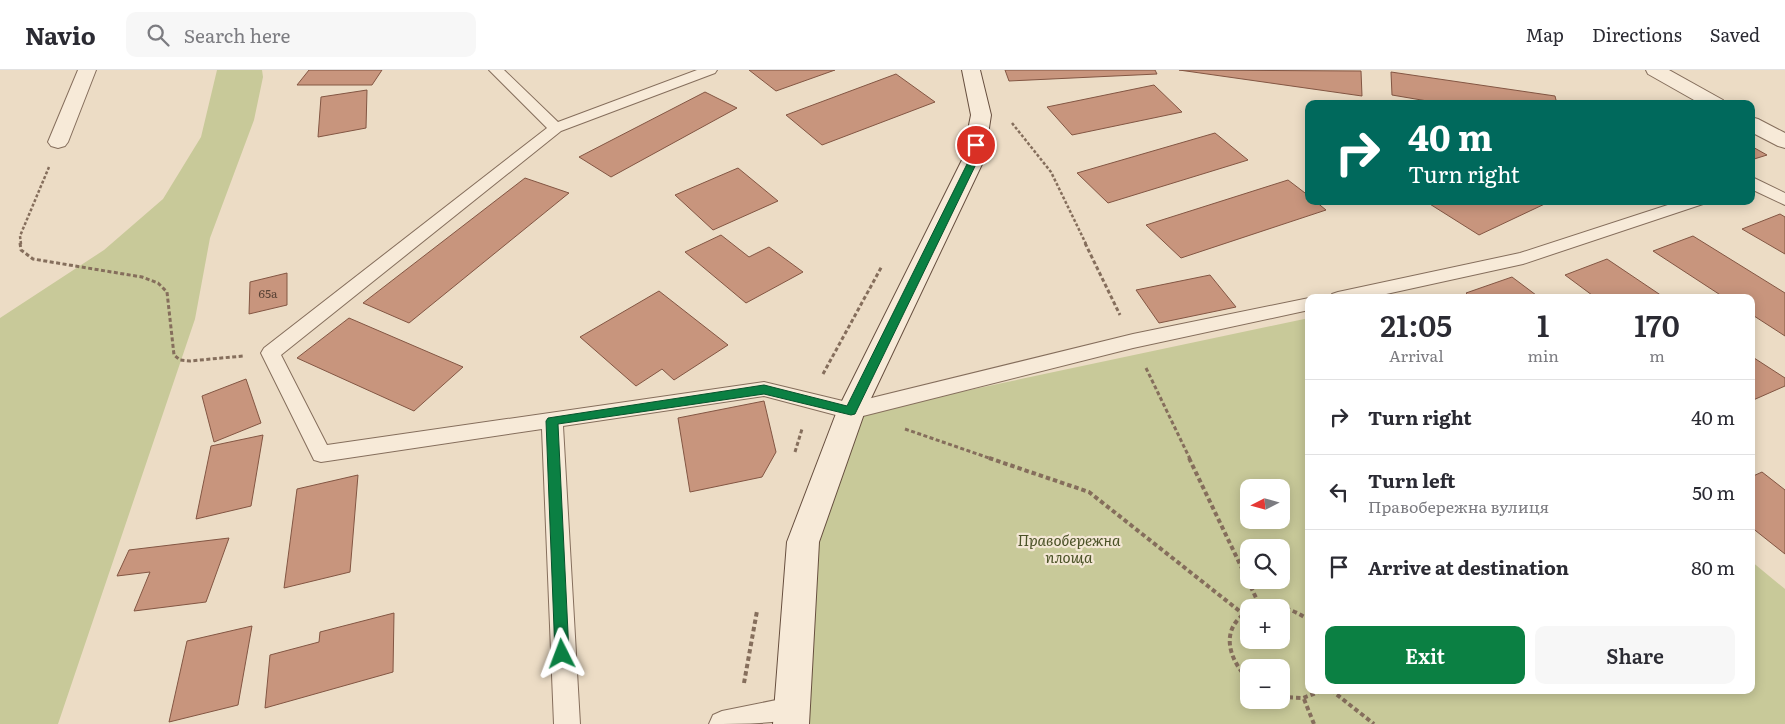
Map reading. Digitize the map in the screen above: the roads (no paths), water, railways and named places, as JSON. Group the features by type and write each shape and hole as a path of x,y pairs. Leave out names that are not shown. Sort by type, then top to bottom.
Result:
{"street":[{"path":"58,142 87,70"},
{"path":"791,716 803,542 851,411 973,160 981,115 971,70"},
{"path":"1655,70 1709,100"},
{"path":"1755,125 1785,142"}],"lane":[{"path":"496,70 556,128"},
{"path":"710,70 556,128 271,353 321,454 764,390 851,411 1133,341 1305,305"},
{"path":"1755,184 1785,200"},
{"path":"1356,294 1523,258 1685,205"},
{"path":"552,421 564,703 567,724"},
{"path":"722,724 791,716"}],"park label":[{"name":"Правобережна площа","path":"1069,548"}]}
